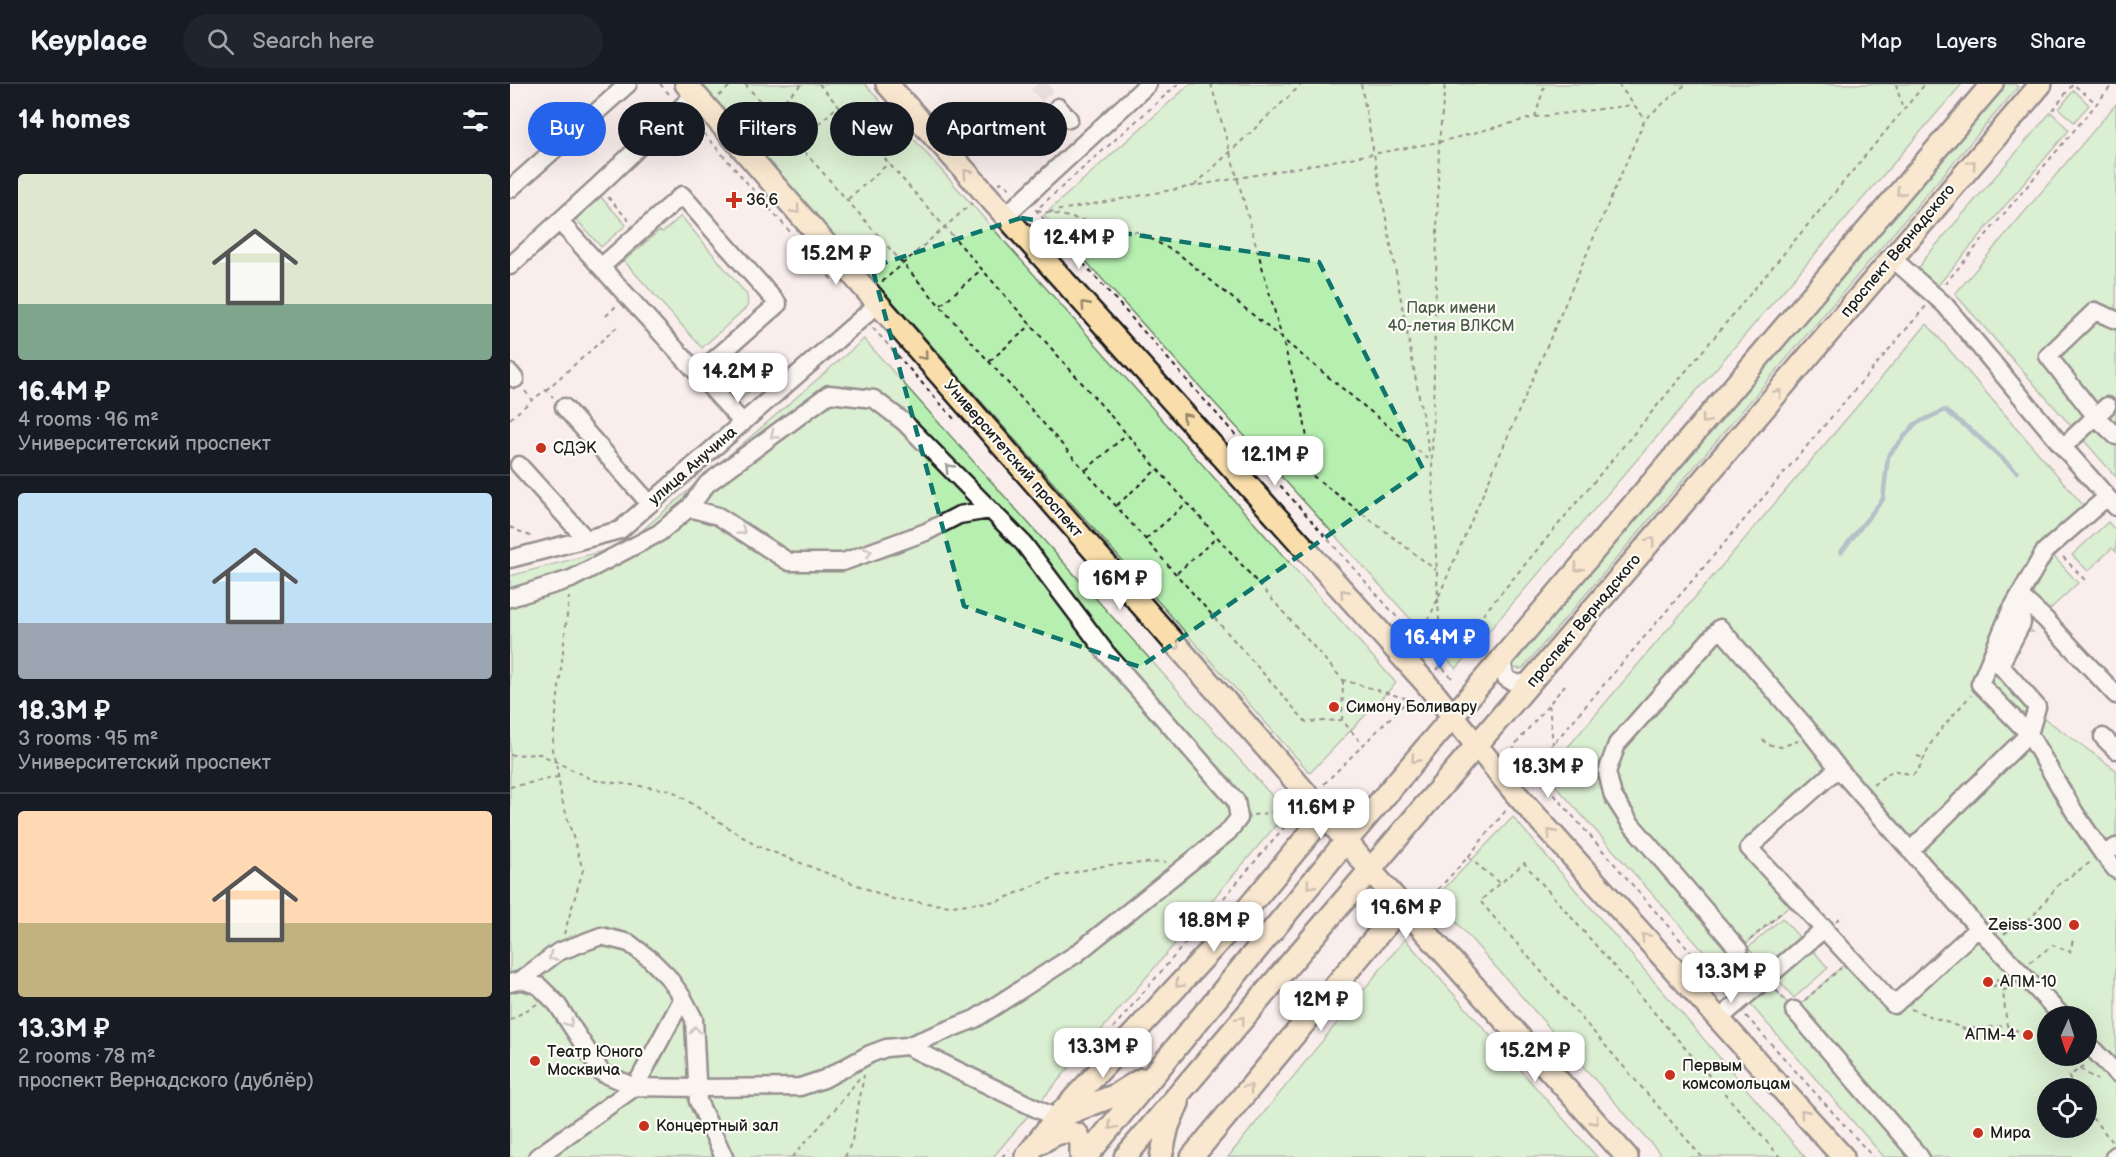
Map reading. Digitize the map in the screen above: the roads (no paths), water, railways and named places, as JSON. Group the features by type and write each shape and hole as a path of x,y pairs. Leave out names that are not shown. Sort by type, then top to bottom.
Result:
{"main road":[{"path":"887,84 1453,715 1516,794 1843,1157"},
{"path":"1086,1157 1347,840 1992,84"},
{"name":"проспект Вернадского","path":"1125,1157 2041,84"},
{"name":"Университетский проспект","path":"690,89 1347,840 1370,870 1627,1157"},
{"path":"1025,1149 1233,926 1325,815"},
{"path":"1192,1157 1402,906"},
{"path":"1233,926 1234,979"},
{"path":"1056,1118 1116,1095 1161,1064"},
{"path":"1161,1157 1168,1126 1190,1081"},
{"path":"1025,1149 1063,1131 1070,1132 1078,1135 1081,1143 1080,1157"},
{"path":"1161,1157 1212,1133"}],"street":[{"path":"510,189 628,84"},
{"path":"1005,216 1030,204 1148,84"},
{"path":"510,266 598,186 690,89"},
{"path":"602,266 682,195 778,304 699,373"},
{"path":"559,221 743,423"},
{"path":"1892,258 1945,304 2112,502 2045,551 2010,612 1980,684 2029,734 2075,813 2109,851 2116,870"},
{"name":"улица Анучина","path":"510,560 620,530 743,423 873,299"},
{"path":"2116,320 2095,311 2048,356 2102,412 2116,436"},
{"path":"510,598 571,579 659,533 689,508 707,484 829,394 874,399 904,422 1024,544 1107,654 1236,801 1239,818 1228,832 1196,859 1067,960 975,1019 908,1046 886,1047 824,1079 800,1087 698,1089 635,1087 602,1073 557,1004 539,987 516,981"},
{"path":"564,407 650,504"},
{"path":"2064,447 2102,412"},
{"path":"519,465 586,539"},
{"path":"689,508 718,516 789,562 843,561 926,532 959,515 990,510"},
{"path":"2020,596 2116,694"},
{"path":"1910,851 2029,734 2037,707 2000,665 2022,623 2020,596"},
{"path":"1739,950 1631,824 1612,796 1607,772 1617,744 1720,628 1838,768 1992,942 2018,976 2050,1006"},
{"path":"1506,652 1503,666 1506,678 1519,684 1536,677"},
{"path":"2103,737 2116,750"},
{"path":"1838,768 1749,848 1830,925 1894,1005 1978,928"},
{"path":"1719,1019 1830,925"},
{"path":"516,981 558,952 601,936 629,944 650,959 668,977 694,1019 698,1101 724,1157"},
{"path":"537,1157 635,1087 683,998"},
{"path":"1794,1010 1920,1157"},
{"path":"908,1046 1056,1118"},
{"path":"2097,1053 2116,1073"}],"waterway":[{"path":"1841,552 1883,499 1888,456 1915,424 1945,410 2017,472"}],"tunnel":[{"path":"1037,84 1053,102"}],"place":[{"name":"36,6","path":"734,200"},
{"name":"СДЭК","path":"541,448"},
{"name":"Симону Боливару","path":"1334,707"},
{"name":"Zeiss-300","path":"2074,925"},
{"name":"АПМ-10","path":"1988,982"},
{"name":"АПМ-4","path":"2028,1035"},
{"name":"Театр Юного Москвича","path":"535,1061"},
{"name":"Первым комсомольцам","path":"1670,1075"},
{"name":"Концертный зал","path":"644,1126"},
{"name":"Мира","path":"1978,1133"}],"park label":[{"name":"Парк имени 40-летия ВЛКСМ","path":"1451,317"}]}
